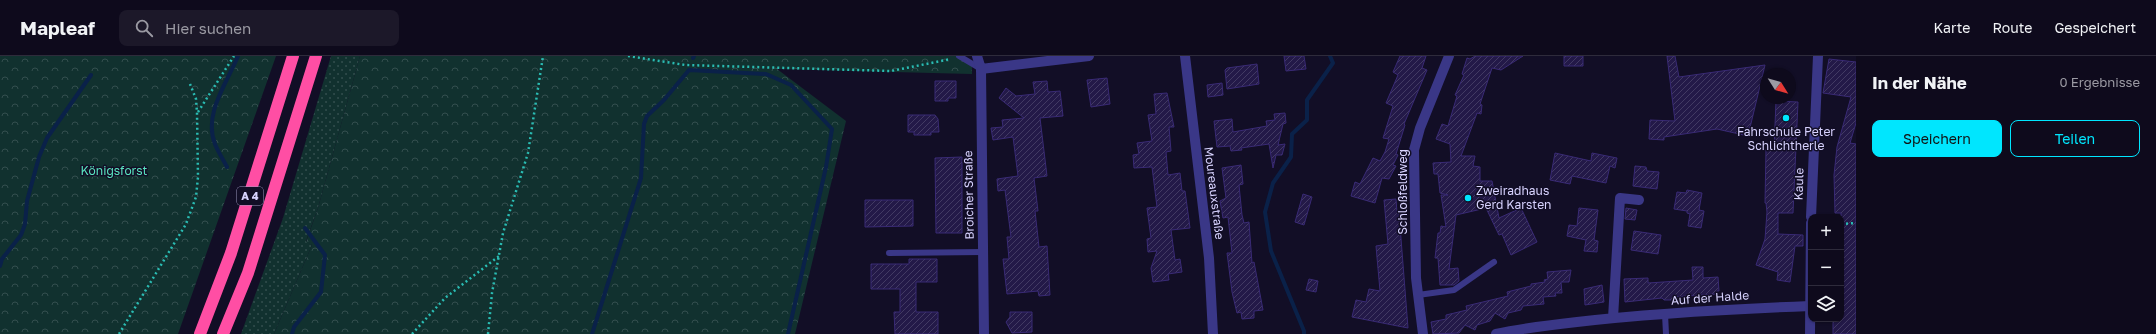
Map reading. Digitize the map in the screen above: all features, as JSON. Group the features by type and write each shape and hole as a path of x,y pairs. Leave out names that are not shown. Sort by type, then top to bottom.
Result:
{"highway":[{"name":"A 4","path":"200,334 232,253 293,56"},
{"name":"A 4","path":"223,334 248,273 316,56"}],"street":[{"name":"Broicher Straße","path":"977,56 981,70 984,334"},
{"path":"981,70 1089,56"},
{"name":"Moureauxstraße","path":"1185,56 1209,258 1213,334"},
{"name":"Schloßfeldweg","path":"1423,334 1418,295 1414,150 1420,128 1449,56"},
{"name":"Kaule","path":"1811,214 1818,56"},
{"path":"1613,318 1620,198 1639,200"},
{"path":"1810,286 1811,250"},
{"name":"Auf der Halde","path":"1496,334 1529,327 1613,318 1808,306"},
{"path":"1810,322 1810,334"}],"lane":[{"path":"960,57 981,70"},
{"path":"889,253 983,252"},
{"path":"1418,295 1454,290 1494,262"},
{"path":"1665,314 1666,334"}],"path":[{"path":"198,113 234,56"},
{"path":"488,334 492,293 499,256 504,232 528,153 543,56"},
{"path":"628,56 685,64 891,71 960,57"},
{"path":"119,334 141,301 192,210 196,197 198,177 198,113 196,99 190,84"},
{"path":"1844,224 1856,223"},
{"path":"412,334 445,298 499,256"}],"green space":[{"name":"Königsforst","path":"0,56 276,56 178,334 0,334"},
{"path":"331,56 360,56 318,208 306,241 312,245 274,334 241,334 283,218"},
{"path":"360,56 959,56 972,64 972,74 777,69 846,121 795,334 274,334 312,245 306,242 318,208"}],"building":[{"path":"1284,56 1304,56 1306,69 1286,71"},
{"path":"1400,56 1426,56 1422,68 1427,70 1404,124 1405,125 1396,154 1398,155 1393,165 1396,166 1389,179 1382,178 1375,203 1351,196 1355,182 1360,184 1373,158 1380,161 1385,152 1389,139 1383,138 1393,106 1386,103 1398,75 1393,72"},
{"path":"1475,56 1523,56 1501,70 1492,68 1480,104 1482,105 1481,114 1477,113 1461,156 1475,156 1473,166 1480,167 1480,181 1492,181 1499,218 1521,208 1537,242 1511,255 1502,234 1499,235 1486,208 1456,215 1449,269 1458,268 1459,281 1454,285 1440,285 1438,258 1435,258 1438,233 1440,233 1441,226 1446,227 1441,195 1448,195 1440,193 1438,174 1434,174 1433,163 1451,162 1450,144 1436,139 1442,124 1448,126 1457,96 1455,95 1464,75 1462,74 1467,58 1470,59"},
{"path":"1564,56 1583,56 1583,66 1564,66"},
{"path":"1667,56 1675,56 1679,77 1765,65 1764,68 1760,68 1760,86 1748,136 1717,129 1664,137 1664,140 1649,139 1650,120 1675,121"},
{"path":"1829,59 1856,62 1856,123 1850,143 1856,144 1856,334 1833,334 1833,322 1844,322 1844,214 1835,213 1834,175 1837,147 1851,97 1823,93"},
{"path":"1257,64 1259,84 1227,89 1225,70 1227,68"},
{"path":"1107,78 1110,104 1091,107 1087,80"},
{"path":"935,81 956,81 956,98 948,98 948,101 935,101"},
{"path":"1047,81 1048,92 1060,91 1063,116 1040,118 1047,176 1034,178 1038,211 1035,211 1039,247 1047,246 1050,295 1039,296 1038,291 1007,294 1003,259 1009,259 1007,237 1011,237 1005,190 998,191 997,179 1018,176 1013,137 993,140 991,128 1003,127 1002,120 1024,118 999,98 1006,88 1016,96 1035,94 1033,82"},
{"path":"1222,83 1223,95 1208,97 1207,85"},
{"path":"1167,93 1174,127 1169,127 1171,151 1166,152 1168,175 1180,173 1182,191 1185,191 1190,228 1171,230 1175,260 1180,259 1182,272 1168,274 1169,280 1153,282 1151,268 1157,251 1148,252 1147,239 1151,238 1147,208 1157,207 1152,167 1134,168 1133,155 1139,154 1137,143 1152,141 1148,115 1156,114 1154,94"},
{"path":"1796,102 1798,102 1793,213 1778,213 1778,234 1803,235 1803,246 1795,246 1790,282 1777,280 1778,272 1756,265 1765,239 1767,212 1765,203 1766,149 1774,149 1776,104 1796,104"},
{"path":"1285,113 1286,123 1283,124 1278,145 1285,144 1282,155 1276,155 1273,168 1269,144 1231,151 1230,146 1217,147 1214,121 1232,119 1233,132 1267,126 1266,121 1275,120 1274,114"},
{"path":"908,115 935,115 938,119 939,132 931,132 931,135 914,135 914,132 908,132"},
{"path":"1555,153 1591,161 1592,153 1617,158 1615,168 1610,166 1606,183 1572,176 1570,184 1550,180"},
{"path":"962,157 962,233 936,233 935,158"},
{"path":"1241,165 1243,184 1239,185 1242,215 1244,223 1249,222 1252,263 1254,262 1263,310 1254,311 1254,318 1242,319 1241,312 1237,313 1232,292 1227,253 1232,253 1228,217 1223,218 1220,201 1226,198 1222,168"},
{"path":"1635,166 1646,167 1647,171 1659,172 1657,189 1633,186"},
{"path":"1687,190 1702,193 1699,210 1704,211 1701,228 1688,226 1690,214 1687,213 1687,211 1674,209 1677,192 1686,193"},
{"path":"1303,194 1312,197 1304,225 1295,222"},
{"path":"1396,199 1397,213 1399,213 1408,328 1352,317 1356,300 1366,302 1369,289 1380,291 1376,246 1388,244 1384,200"},
{"path":"865,200 913,200 913,226 865,227"},
{"path":"1579,208 1598,210 1594,240 1598,241 1597,252 1584,251 1586,240 1567,236 1569,225 1577,226"},
{"path":"1626,208 1637,210 1635,220 1625,219"},
{"path":"1634,231 1661,235 1658,254 1631,250"},
{"path":"909,259 937,259 937,282 916,282 916,312 938,312 938,334 895,334 894,312 900,312 900,289 871,289 871,264 909,264"},
{"path":"1692,267 1703,267 1703,278 1718,277 1719,291 1717,291 1717,294 1674,297 1672,300 1664,300 1662,298 1625,302 1624,279 1648,278 1648,283 1693,280"},
{"path":"1571,270 1569,282 1561,282 1562,293 1555,293 1556,296 1543,297 1544,304 1523,306 1521,310 1508,313 1505,319 1495,313 1490,321 1477,325 1475,330 1465,325 1459,333 1433,334 1431,322 1446,319 1446,315 1467,310 1466,306 1508,296 1507,292 1531,286 1531,284 1545,282 1544,280 1548,279 1547,272"},
{"path":"1309,279 1318,281 1316,292 1306,290"},
{"path":"1602,285 1604,302 1585,305 1584,289"},
{"path":"1010,312 1032,312 1032,332 1012,333 1006,322 1010,317"}],"waterway":[{"path":"227,167 215,144 212,133 212,121 218,99 238,56"},
{"path":"1304,334 1271,251 1265,212 1273,183 1291,157 1292,134 1307,120 1307,100 1333,63 1330,56"},
{"path":"592,334 641,178 644,124 647,116 664,100 689,70 766,74 791,85 832,129 826,167 788,334"},
{"path":"0,266 2,259 21,235 25,224 27,201 39,157 47,138 91,75"},
{"path":"292,334 294,327 321,292 325,255 305,228"}],"place":[{"name":"Fahrschule Peter Schlichtherle","path":"1786,118"},
{"name":"Zweiradhaus Gerd Karsten","path":"1468,198"}]}
